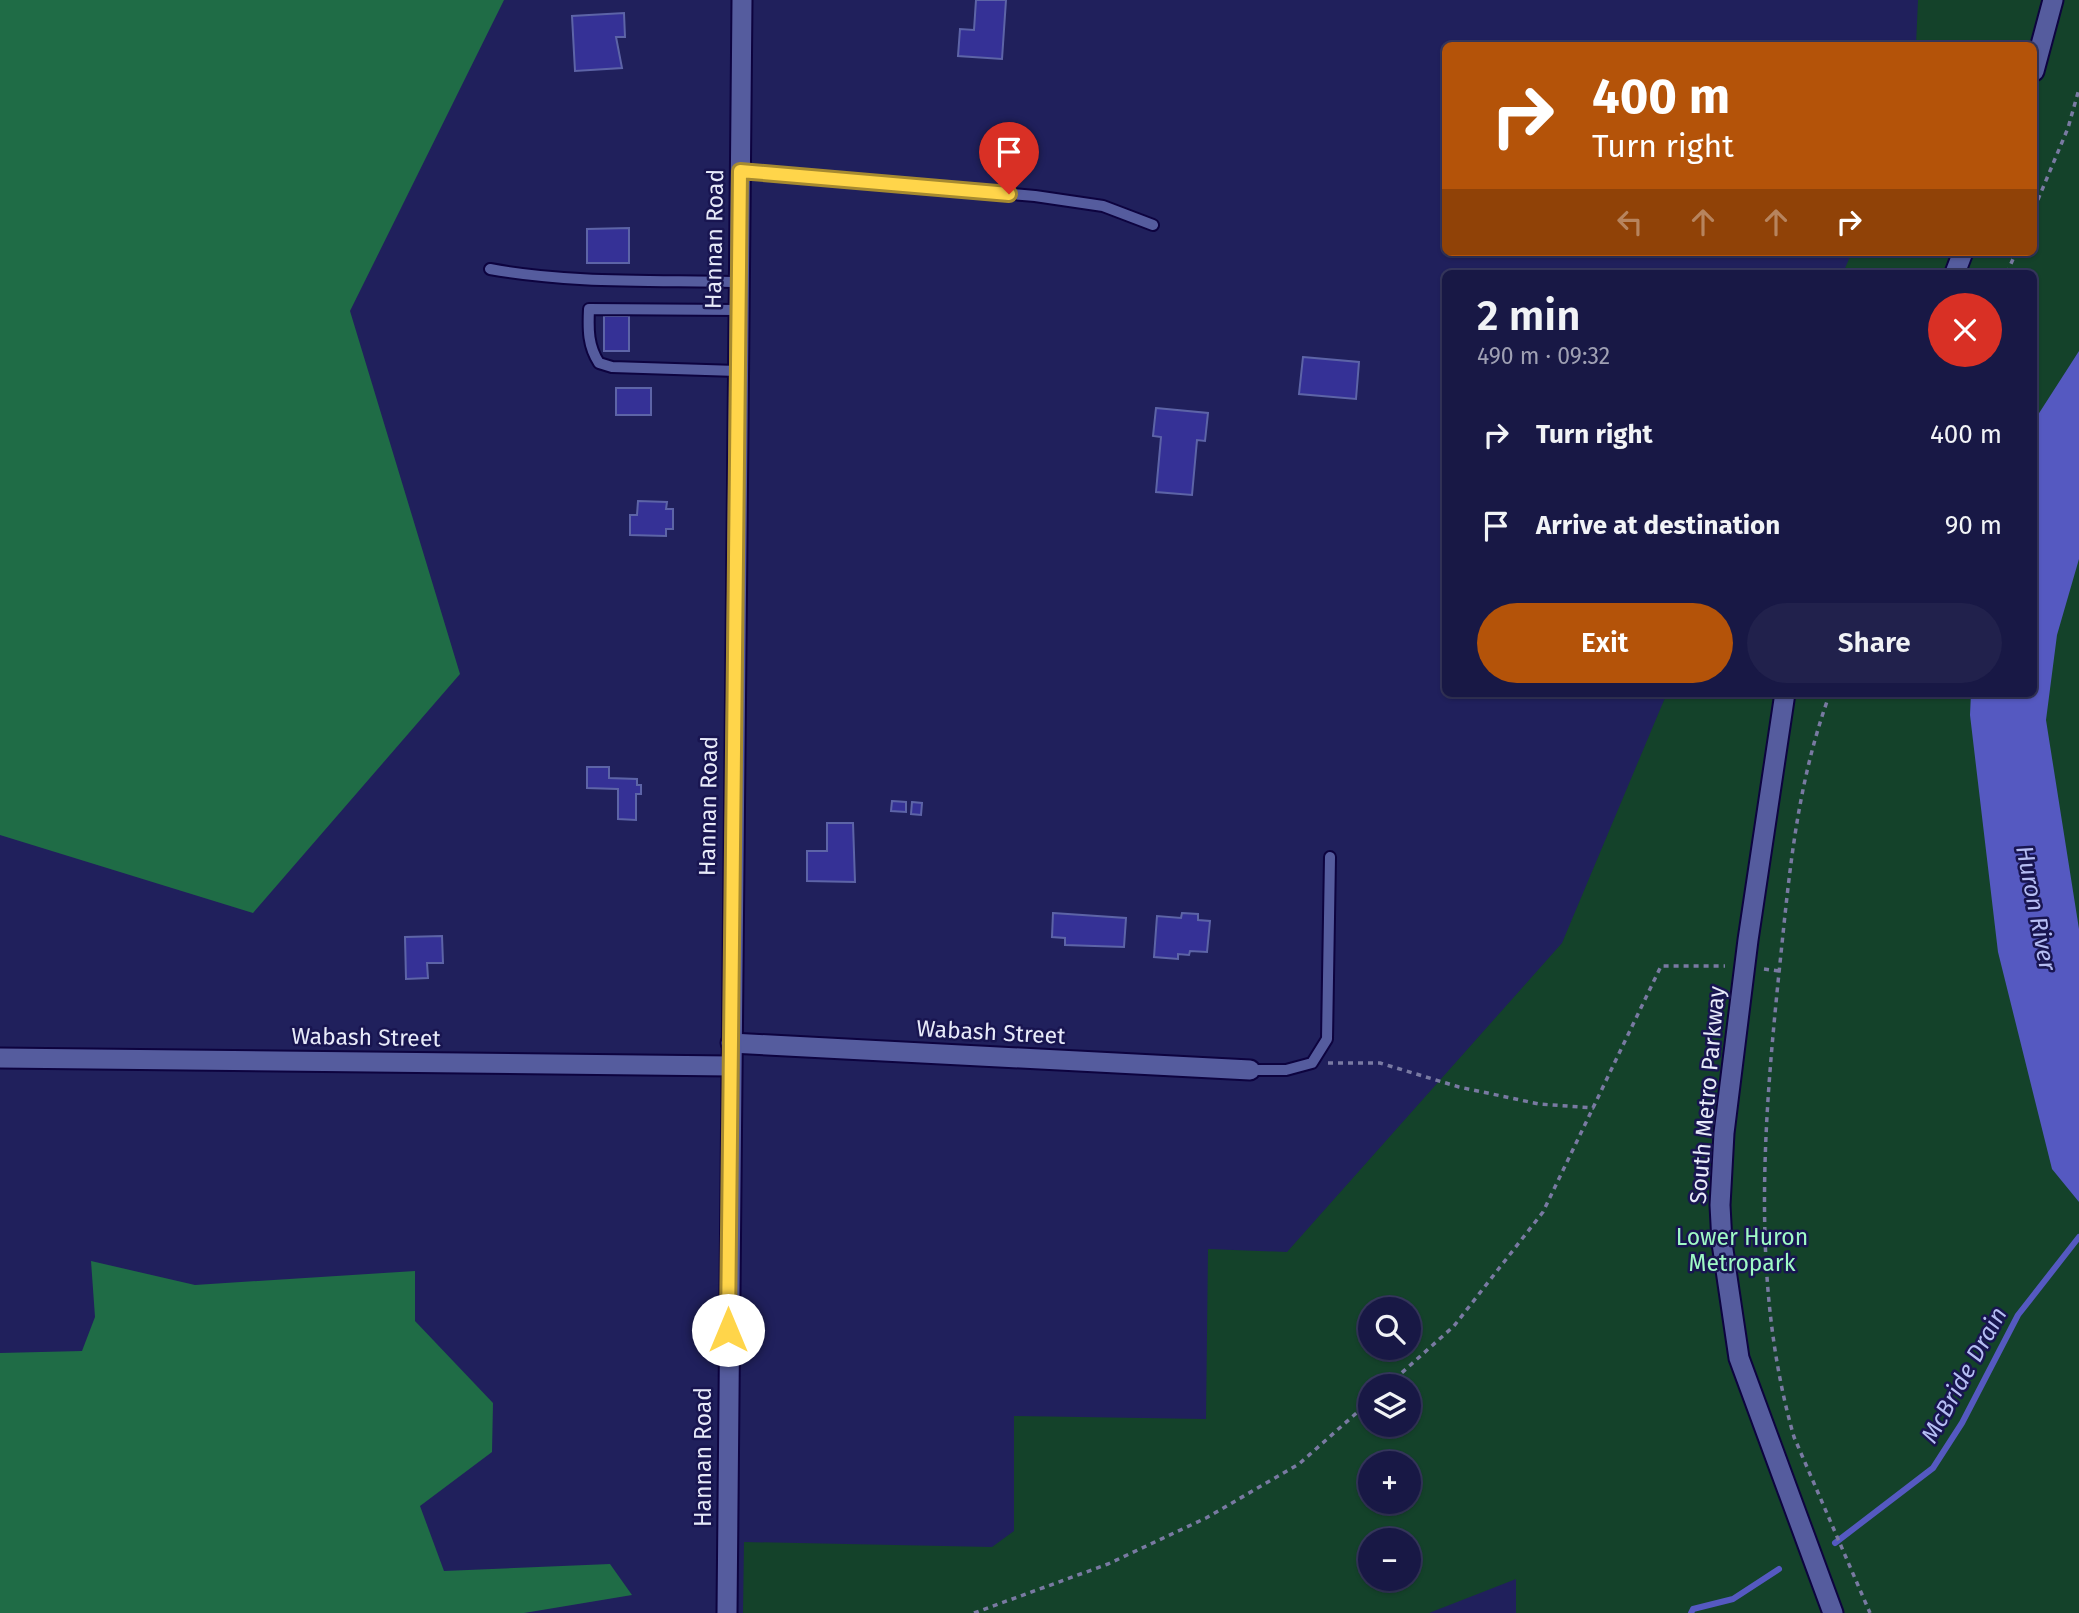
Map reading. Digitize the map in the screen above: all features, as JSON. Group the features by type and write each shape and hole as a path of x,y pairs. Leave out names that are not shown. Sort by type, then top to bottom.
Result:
{"street":[{"name":"Hannan Road","path":"727,1613 742,0"},
{"path":"2037,60 2053,0"},
{"name":"South Metro Parkway","path":"1784,697 1744,967 1724,1133 1720,1205 1725,1280 1739,1358 1833,1613"},
{"name":"Wabash Street","path":"731,1043 1250,1070"},
{"name":"Wabash Street","path":"0,1058 730,1066"}],"lane":[{"path":"740,171 1035,196 1103,206 1153,225"},
{"path":"490,269 560,279 738,282"},
{"path":"737,371 612,367 599,363 591,351 588,328 589,309 738,310"},
{"path":"1250,1070 1286,1070 1312,1063 1327,1039 1330,857"}],"path":[{"path":"2037,202 2068,128 2079,89"},
{"path":"1829,697 1811,746 1799,796 1780,971 1763,1209 1764,1258 1786,1410 1794,1437 1870,1613"},
{"path":"1400,1374 1454,1326 1543,1212 1661,966 1691,964 1780,971"},
{"path":"1312,1063 1380,1063 1459,1087 1525,1101 1595,1108"},
{"path":"974,1613 1108,1564 1206,1518 1299,1464 1358,1412"}],"green space":[{"path":"0,0 504,0 350,311 460,674 253,913 0,835"},
{"name":"Lower Huron Metropark","path":"1918,0 2079,0 2079,1613 1516,1613 1516,1579 1429,1613 743,1613 744,1542 992,1547 1014,1531 1014,1416 1206,1419 1208,1249 1287,1252 1562,943 1665,697 2037,697 2037,270 1844,270 1850,256 2037,256 2037,42 1916,42"},
{"path":"91,1261 195,1285 415,1271 415,1321 493,1403 492,1452 420,1506 444,1571 610,1564 632,1595 524,1613 0,1613 0,1353 82,1351 95,1317"}],"water":[{"name":"Huron River","path":"2079,351 2079,559 2057,635 2046,720 2079,929 2079,1202 2052,1169 1998,952 1970,715 1971,697 2037,697 2037,416"}],"building":[{"path":"976,0 1006,0 1002,59 958,56 960,29 974,30"},
{"path":"624,13 625,37 616,37 622,68 575,71 572,16"},
{"path":"629,228 629,263 587,263 587,229"},
{"path":"604,316 629,316 629,351 604,351"},
{"path":"1303,357 1359,362 1356,399 1299,394"},
{"path":"616,388 651,388 651,415 616,415"},
{"path":"1156,408 1208,413 1205,441 1197,440 1192,495 1156,492 1161,437 1153,436"},
{"path":"638,501 667,502 666,509 673,509 673,529 666,529 666,536 630,535 630,515 637,515"},
{"path":"587,767 609,767 609,778 637,779 637,785 641,785 641,794 636,794 636,820 618,819 618,789 587,788"},
{"path":"892,801 906,802 906,812 891,811"},
{"path":"912,802 922,803 921,815 911,814"},
{"path":"827,823 853,823 855,882 807,881 807,851 827,851"},
{"path":"1053,913 1126,918 1124,947 1065,945 1065,938 1052,937"},
{"path":"1182,913 1198,914 1198,920 1210,921 1207,952 1190,951 1189,955 1178,954 1178,959 1154,957 1157,916 1181,918"},
{"path":"442,936 443,963 427,963 428,978 406,979 405,937"}],"waterway":[{"name":"McBride Drain","path":"1835,1543 1933,1468 1962,1423 2018,1315 2079,1237"},
{"name":"McBride Drain","path":"1691,1613 1693,1609 1733,1599 1779,1569"}],"route":[{"path":"728,1330 740,171 1009,194"}]}
